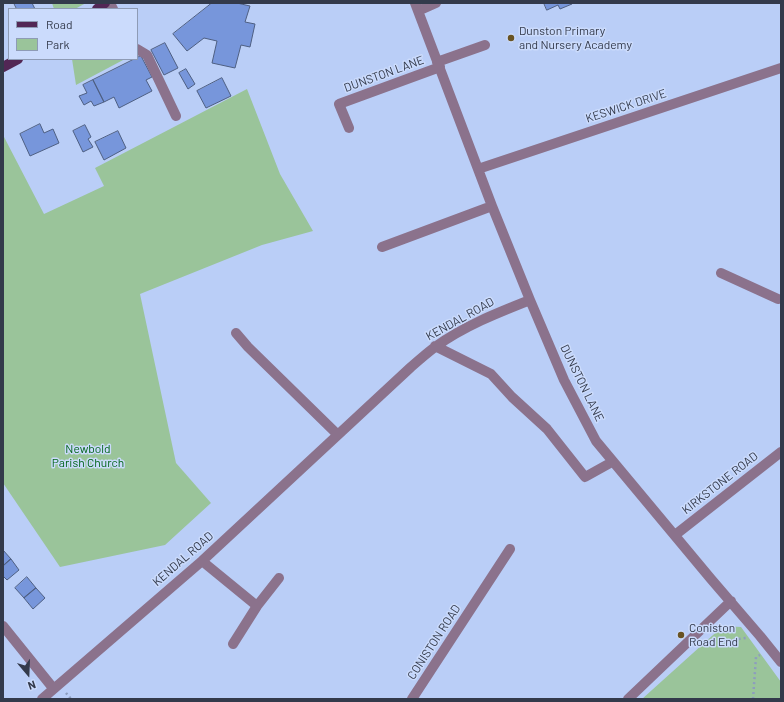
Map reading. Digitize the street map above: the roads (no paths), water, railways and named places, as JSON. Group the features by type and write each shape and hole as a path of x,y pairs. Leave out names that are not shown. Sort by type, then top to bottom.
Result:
{"main road":[{"path":"3,68 16,60"}],"street":[{"path":"416,7 436,3"},
{"name":"DUNSTON LANE","path":"416,7 492,206 530,300 564,380 596,441 612,462 770,647 781,662"},
{"path":"438,65 485,46"},
{"path":"138,50 147,55 176,116"},
{"name":"DUNSTON LANE","path":"349,128 339,104 438,65"},
{"name":"KESWICK DRIVE","path":"478,169 781,68"},
{"path":"382,247 492,206"},
{"path":"721,273 780,299"},
{"name":"KENDAL ROAD","path":"42,699 202,561 435,346 491,315 530,300"},
{"path":"236,333 248,347 338,434"},
{"path":"435,346 491,374 512,397 547,429 585,477 612,462"},
{"name":"KIRKSTONE ROAD","path":"675,535 781,452"},
{"name":"CONISTON ROAD","path":"412,699 510,549"},
{"path":"202,561 257,606"},
{"path":"233,644 257,606 280,578"},
{"path":"628,699 731,601"},
{"path":"3,626 53,688"}],"place":[{"name":"Dunston Primary and Nursery Academy","path":"511,38"},
{"name":"Coniston Road End","path":"681,635"}],"park label":[{"name":"Newbold Parish Church","path":"88,456"}]}
